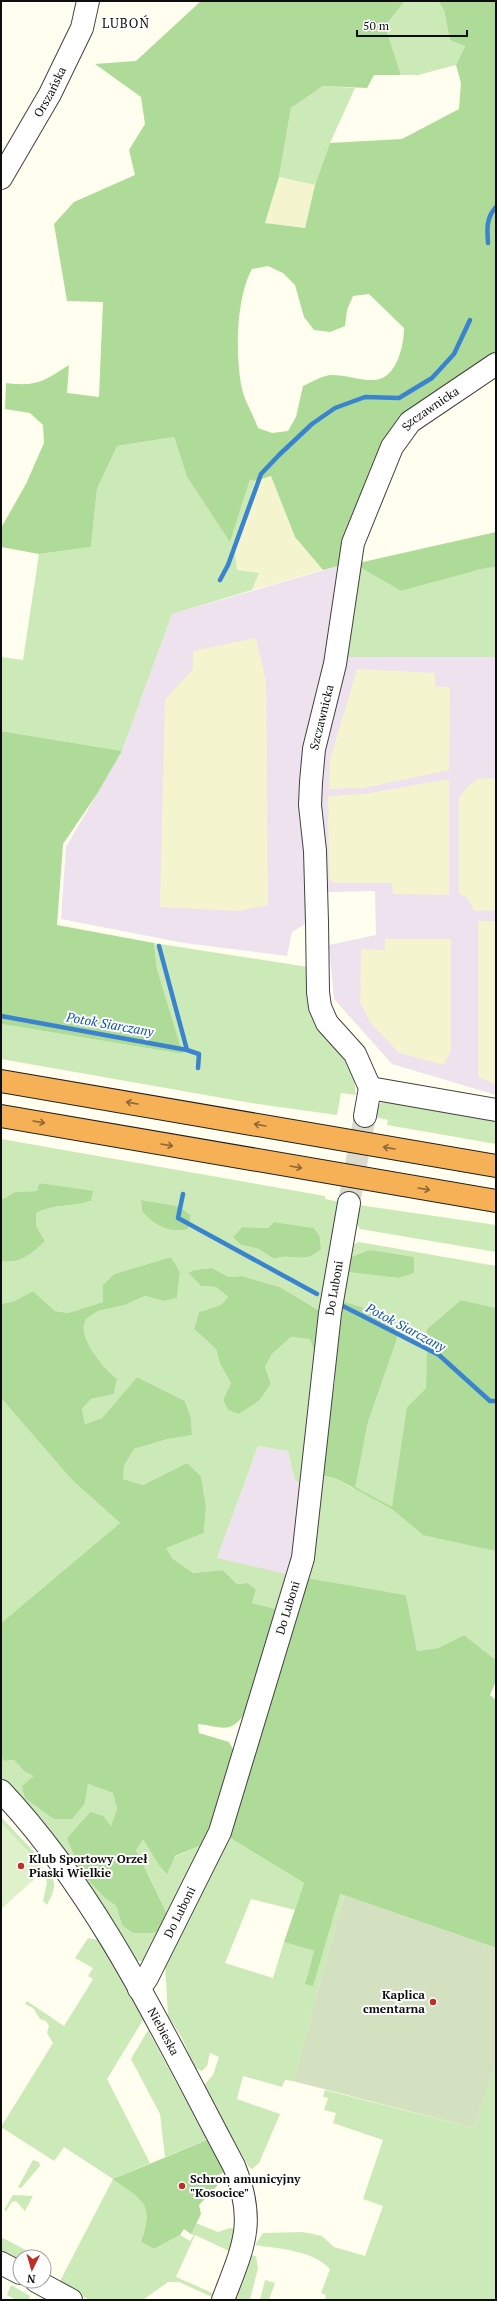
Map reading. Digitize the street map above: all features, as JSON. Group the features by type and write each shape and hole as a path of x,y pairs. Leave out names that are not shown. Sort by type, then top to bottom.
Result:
{"highway":[{"path":"1,1081 496,1166"},
{"path":"1,1116 496,1201"}],"street":[{"name":"Orszańska","path":"1,178 50,94 82,28 88,1"},
{"name":"Szczawnicka","path":"370,1088 355,1054 328,1023 320,1007 318,992 315,850 310,805 314,749 335,664 353,543 392,447 410,422 496,364"},
{"path":"365,1116 370,1088 496,1110"},
{"name":"Do Luboni","path":"139,1988 148,1978 220,1832 303,1558 330,1313 349,1203"},
{"name":"Niebieska","path":"1,1791 33,1826 93,1912 139,1988 234,2166 243,2189 246,2216 244,2243 223,2300"},
{"path":"1,2263 12,2269"},
{"path":"51,2289 71,2300"}],"shaded area":[{"path":"496,532 496,1095 392,1064 334,999 329,945 376,935 375,891 328,892 324,880 319,787 325,732 347,652"},
{"path":"342,565 307,923 292,932 287,956 184,943 61,919 66,847 122,751 172,614"},
{"path":"258,1446 288,1451 294,1478 301,1484 300,1515 290,1576 217,1558"}],"green space":[{"path":"201,1 405,1 385,26 401,75 374,75 367,88 323,86 291,108 279,177 265,223 305,228 315,185 330,143 402,139 459,109 461,83 456,65 465,46 450,40 444,10 438,1 496,1 496,358 392,429 342,565 323,570 295,537 271,476 255,481 250,479 230,542 187,477 174,437 117,446 97,489 91,547 39,554 1,547 1,528 26,484 44,443 43,425 30,413 5,409 6,383 25,384 40,382 69,365 67,393 99,397 103,302 67,301 54,224 74,202 135,175 129,150 145,124 141,97 95,64 136,61","holes":["268,266 283,273 295,285 304,317 314,330 330,332 345,326 347,310 353,296 369,294 404,328 404,335 398,360 394,367 383,378 364,380 337,375 321,377 303,386 296,417 288,431 272,433 258,428 243,394 238,360 238,328 243,295 252,269"]},
{"path":"405,1 438,1 444,10 450,39 465,46 456,65 418,75 401,75 385,26"},
{"path":"323,86 355,88 330,143 315,185 279,177 291,108"},
{"path":"279,177 315,185 305,228 265,223"},
{"path":"174,437 187,477 230,541 250,478 255,481 235,551 237,570 259,573 252,590 172,614 122,751 1,731 1,657 23,660 39,554 91,547 97,489 117,446"},
{"path":"271,476 295,537 323,570 252,590 256,581 237,570 235,551 255,481"},
{"path":"496,532 496,567 485,568 401,591 354,564"},
{"path":"354,564 401,591 485,568 496,567 496,657 345,657"},
{"path":"256,638 266,681 268,905 240,911 160,907 165,700 193,669 193,651"},
{"path":"357,669 435,673 435,687 450,687 449,770 363,788 329,789 330,760"},
{"path":"1,731 122,751 97,794 63,844 57,925 154,943 157,969 183,1054 1,1024"},
{"path":"496,778 496,910 474,911 467,897 459,894 459,798 467,787 478,779"},
{"path":"449,779 449,895 393,894 392,883 334,883 329,878 328,796 365,794"},
{"path":"478,921 496,921 496,1085 478,1077"},
{"path":"385,939 451,939 451,1050 444,1065 399,1053 370,1022 360,1002 361,949 385,950"},
{"path":"154,943 308,967 331,1039 353,1072 356,1095 341,1093 337,1115 251,1103 1,1059 1,1024 183,1054 157,969"},
{"path":"388,1098 496,1117 496,1144 387,1125 388,1120 375,1117 377,1106"},
{"path":"1,1139 325,1196 325,1199 341,1202 323,1313 320,1382 304,1483 298,1483 294,1478 288,1451 258,1446 217,1558 290,1575 298,1545 300,1513 304,1514 297,1558 280,1610 252,1603 256,1590 248,1583 237,1584 223,1570 193,1573 172,1558 165,1548 204,1533 206,1506 201,1476 187,1463 143,1485 123,1479 124,1466 134,1449 168,1439 192,1435 191,1418 185,1401 137,1377 102,1418 85,1424 82,1409 91,1399 114,1394 117,1379 102,1364 88,1344 84,1330 86,1319 98,1311 125,1305 145,1296 164,1301 177,1298 180,1272 171,1257 114,1274 103,1285 103,1302 68,1313 55,1311 33,1291 14,1301 1,1304 1,1261 8,1262 20,1260 31,1254 45,1241 36,1226 36,1213 49,1208 91,1201 92,1192 39,1183 37,1191 15,1192 1,1200","holes":["141,1200 178,1206 191,1215 188,1229 169,1229 152,1221 142,1212","274,1222 314,1228 320,1237 321,1249 309,1257 281,1257 274,1259 259,1249 241,1245 234,1236 242,1227 268,1228","212,1268 229,1277 242,1276 280,1287 323,1313 317,1354 310,1339 291,1337 272,1354 265,1367 271,1384 259,1401 239,1414 228,1410 223,1400 231,1383 220,1364 216,1349 194,1329 199,1312 221,1305 228,1297 216,1287 201,1286 188,1273 194,1270"]},
{"path":"39,1183 93,1191 91,1201 49,1208 36,1213 36,1226 45,1241 31,1254 20,1260 8,1262 1,1261 1,1200 15,1192 37,1191"},
{"path":"141,1200 178,1206 191,1215 188,1229 169,1229 152,1221 142,1212"},
{"path":"359,1205 496,1225 496,1252 360,1229 356,1223"},
{"path":"274,1222 314,1228 320,1237 321,1249 309,1257 281,1257 274,1259 259,1249 241,1245 233,1237 242,1227 268,1228"},
{"path":"359,1242 496,1266 496,1308 461,1300 427,1329 426,1388 407,1407 485,1548 496,1551 496,1660 464,1635 438,1648 417,1651 406,1595 307,1578 318,1474 337,1479 354,1489 368,1422 397,1339 341,1301 347,1272 398,1278 349,1258 352,1245"},
{"path":"370,1250 414,1257 414,1273 398,1278 347,1272 349,1258"},
{"path":"171,1257 180,1272 177,1298 164,1301 145,1296 125,1305 98,1311 86,1319 84,1330 88,1344 102,1364 117,1379 114,1394 91,1399 82,1409 85,1424 102,1418 137,1377 185,1401 191,1418 192,1435 168,1439 134,1449 124,1466 123,1479 143,1485 187,1463 201,1476 206,1506 204,1533 166,1548 172,1558 193,1573 223,1570 237,1584 248,1583 256,1590 252,1603 280,1610 244,1714 239,1721 234,1725 224,1728 198,1724 199,1733 229,1742 234,1751 214,1822 202,1845 175,1856 167,1874 158,1864 143,1839 136,1850 168,1916 162,1929 152,1933 133,1933 122,1925 116,1906 105,1898 81,1872 67,1838 90,1812 103,1816 111,1826 117,1809 113,1793 88,1784 85,1803 72,1819 54,1819 25,1798 22,1786 34,1776 24,1771 14,1760 4,1761 1,1757 1,1623 120,1523 71,1479 1,1398 1,1304 14,1301 33,1291 55,1311 68,1313 103,1302 103,1285 114,1274"},
{"path":"212,1268 229,1277 242,1276 280,1287 323,1313 316,1355 310,1339 291,1337 272,1354 265,1367 271,1384 259,1401 239,1414 228,1410 223,1400 231,1383 220,1364 216,1349 194,1329 199,1312 221,1305 228,1297 216,1287 201,1286 188,1273 194,1270"},
{"path":"461,1300 496,1308 496,1551 423,1535 392,1509 337,1479 318,1474 335,1381 333,1359 341,1301 393,1317 397,1339 368,1422 355,1487 392,1507 407,1407 426,1388 427,1329"},
{"path":"1,1398 71,1479 120,1523 1,1623"},
{"path":"307,1578 406,1595 417,1651 438,1648 464,1635 496,1660 496,1681 490,1695 496,1700 496,1948 340,1894 313,1986 305,1984 314,1951 284,1942 304,1883 227,1836"},
{"path":"1,1757 4,1761 14,1760 24,1771 27,1770 85,1803 88,1784 113,1793 117,1809 111,1827 90,1812 67,1838 105,1898 116,1906 122,1925 162,1929 144,1961 132,1961 30,1810 1,1779"},
{"path":"1,1817 37,1855 34,1858 1,1823"},
{"name":"Klub Sportowy Orzeł Piaski Wielkie","path":"1,1823 45,1870 1,1909"},
{"path":"227,1836 304,1883 295,1910 251,1899 225,1963 273,1978 284,1942 314,1951 305,1984 340,1894 344,1895 293,2081 285,2080 282,2087 243,2076 237,2099 280,2114 259,2163 252,2169 249,2167 204,2085 213,2075 219,2057 210,2053 207,2066 202,2071 195,2068 182,2038 168,2016 165,1963"},
{"path":"143,1838 158,1864 202,1845 168,1916 136,1850"},
{"path":"48,1873 53,1881 54,1888 47,1905 43,1901 47,1883 45,1876"},
{"path":"344,1895 496,1948 496,2063 474,2128 293,2081"},
{"path":"88,1938 98,1940 143,2020 107,2079 150,2163 114,2179 139,2198 144,2204 146,2219 141,2242 154,2249 180,2235 190,2241 194,2235 191,2234 196,2223 218,2232 230,2228 235,2229 228,2258 229,2251 195,2235 176,2277 215,2294 214,2298 179,2282 168,2282 143,2300 89,2300 59,2283 113,2179 64,2147 54,2161 1,2127 53,2043 47,2033 49,2026 46,2021 40,2019 33,2008 25,2004 27,2001 64,2026 105,1960 93,1979 88,1976 93,1968 75,1958"},
{"path":"148,2030 207,2140 165,2157 160,2114 131,2059"},
{"path":"496,2063 496,2300 325,2300 326,2295 321,2293 330,2269 323,2263 295,2251 255,2245 263,2233 303,2232 322,2236 334,2247 365,2256 383,2206 363,2199 383,2140 333,2123 336,2113 324,2110 328,2098 323,2097 325,2090 474,2128"},
{"path":"207,2140 225,2172 216,2176 217,2186 199,2205 201,2214 191,2234 184,2229 180,2235 154,2249 141,2242 146,2219 144,2204 139,2198 113,2179"},
{"path":"33,2160 39,2162 40,2166 21,2188 18,2187"},
{"path":"13,2195 33,2196 25,2211 16,2201 12,2202 6,2211 4,2210"},
{"path":"1,2237 24,2249 12,2249 12,2258 1,2252"},
{"path":"246,2254 256,2256 258,2268 250,2300 231,2300"},
{"path":"265,2280 275,2283 269,2300 260,2300"},
{"path":"11,2285 12,2289 18,2289 30,2296 28,2300 16,2300 7,2295"}],"waterway":[{"path":"488,243 487,228 490,215 496,207"},
{"path":"220,580 228,565 261,474 279,455 312,424 335,408 365,397 399,398 432,378 454,354 470,320"},
{"path":"159,946 187,1050"},
{"name":"Potok Siarczany","path":"1,1016 187,1050 199,1054 198,1068"},
{"path":"183,1194 178,1218 317,1294"},
{"name":"Potok Siarczany","path":"339,1304 439,1355 490,1401 496,1401"}],"tunnel":[{"path":"349,1203 365,1116"}],"place":[{"name":"Klub Sportowy Orzeł Piaski Wielkie","path":"21,1866"},
{"name":"Kaplica cmentarna","path":"433,2002"},
{"name":"Schron amunicyjny \"Kosocice\"","path":"182,2186"}],"district":[{"name":"LUBOŃ","path":"126,23"}]}
